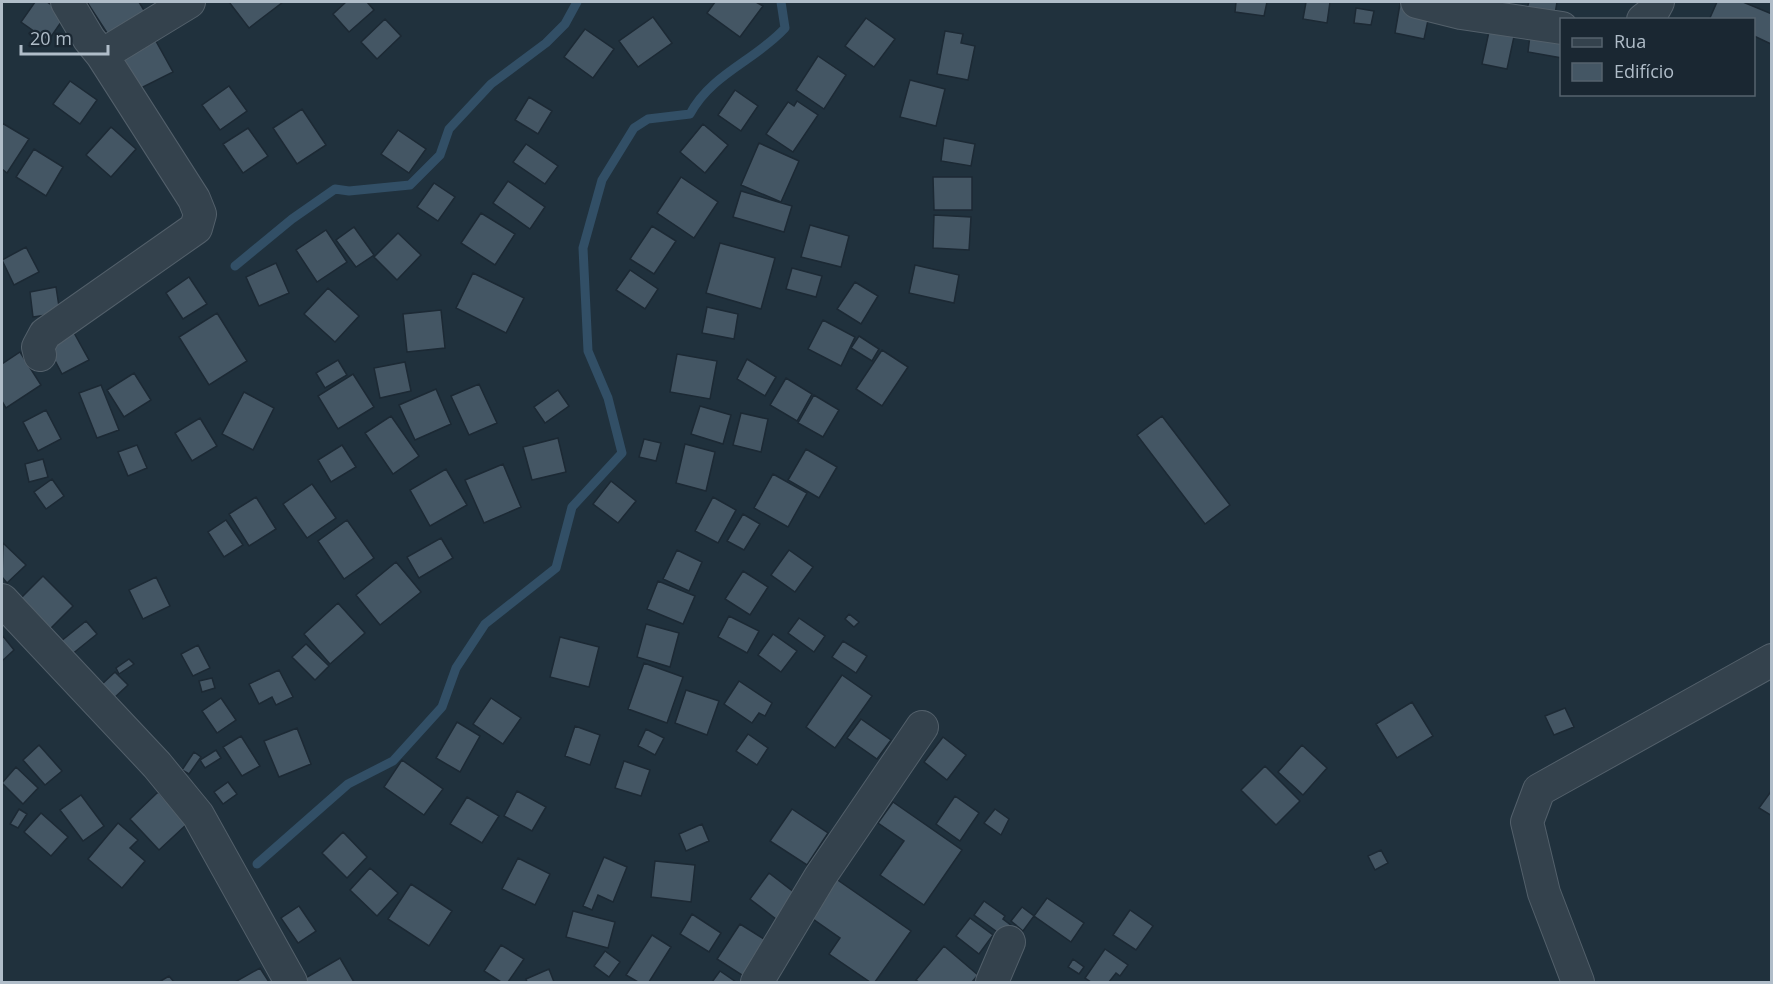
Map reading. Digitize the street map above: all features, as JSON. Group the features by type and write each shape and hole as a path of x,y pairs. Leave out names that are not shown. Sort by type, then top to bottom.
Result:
{"street":[{"path":"40,355 39,347 45,334 196,228 200,214 194,199 67,2"},
{"path":"102,55 189,2"},
{"path":"1417,2 1461,13 1560,28"},
{"path":"1646,18 1652,13 1658,2"},
{"path":"2,600 157,765 198,814 291,982"},
{"path":"1578,982 1544,893 1527,822 1539,790 1772,660"},
{"path":"757,982 820,877 922,727"},
{"path":"992,982 1009,942"}],"building":[{"path":"35,2 47,2 66,15 48,41 21,22"},
{"path":"87,2 139,2 145,12 109,36"},
{"path":"229,2 283,2 249,28"},
{"path":"346,2 367,2 374,10 349,32 333,14"},
{"path":"715,2 756,2 763,6 740,37 707,13"},
{"path":"1236,2 1267,2 1264,16 1235,12"},
{"path":"1306,2 1330,2 1327,23 1303,19"},
{"path":"1529,2 1557,2 1555,14 1527,8"},
{"path":"1717,2 1743,2 1772,14 1771,44 1755,36 1755,18 1710,18"},
{"path":"1400,4 1430,11 1424,39 1395,33"},
{"path":"1356,8 1374,11 1371,25 1354,23"},
{"path":"653,17 672,43 638,67 619,41"},
{"path":"866,18 895,39 874,67 845,46"},
{"path":"385,19 401,36 377,59 361,42"},
{"path":"1490,27 1515,32 1507,69 1482,64"},
{"path":"585,29 614,49 593,78 564,57"},
{"path":"945,31 963,34 961,43 975,46 968,80 937,74"},
{"path":"152,34 173,72 139,89 120,51"},
{"path":"1530,35 1560,40 1560,58 1528,52"},
{"path":"818,56 846,75 824,109 796,90"},
{"path":"910,80 945,89 936,126 900,117"},
{"path":"70,81 97,100 80,124 53,104"},
{"path":"229,86 247,111 220,130 202,105"},
{"path":"735,90 758,106 741,131 718,115"},
{"path":"529,97 552,111 538,134 515,120"},
{"path":"797,101 818,115 793,152 766,134 788,102 794,106"},
{"path":"302,109 326,145 297,164 273,128"},
{"path":"2,123 29,139 7,173 2,169"},
{"path":"703,124 728,145 705,173 680,152"},
{"path":"111,127 136,149 111,177 86,155"},
{"path":"248,128 268,156 243,173 223,144"},
{"path":"398,130 426,149 409,173 381,154"},
{"path":"944,138 975,144 971,166 941,161"},
{"path":"759,143 799,161 781,202 741,185"},
{"path":"526,144 558,166 545,184 513,162"},
{"path":"34,149 63,167 46,196 16,177"},
{"path":"681,177 718,202 694,238 657,213"},
{"path":"933,177 972,177 972,210 934,210"},
{"path":"508,181 545,207 530,229 493,203"},
{"path":"434,183 455,197 438,221 417,207"},
{"path":"741,191 792,206 784,232 733,217"},
{"path":"481,213 515,234 495,265 461,243"},
{"path":"934,215 971,217 969,250 933,248"},
{"path":"810,225 849,236 841,267 801,257"},
{"path":"652,226 676,241 654,274 630,259"},
{"path":"354,227 374,255 356,267 336,240"},
{"path":"326,230 347,262 317,282 296,250"},
{"path":"398,233 421,255 397,280 374,257"},
{"path":"720,243 775,258 761,309 706,293"},
{"path":"26,247 39,272 14,285 2,260"},
{"path":"276,263 289,293 259,306 246,277"},
{"path":"915,265 959,275 954,303 909,293"},
{"path":"792,268 822,276 816,297 786,289"},
{"path":"630,270 658,289 645,309 616,290"},
{"path":"473,273 524,298 506,333 456,308"},
{"path":"189,277 207,304 183,319 166,293"},
{"path":"855,282 878,296 861,324 837,309"},
{"path":"56,287 60,313 33,317 30,292"},
{"path":"328,288 359,316 335,342 304,314"},
{"path":"707,307 738,314 734,339 702,333"},
{"path":"441,310 445,348 407,352 403,314"},
{"path":"217,313 247,361 209,385 179,337"},
{"path":"823,320 855,337 841,366 808,349"},
{"path":"73,331 89,360 62,374 47,345"},
{"path":"859,336 879,349 872,361 851,348"},
{"path":"882,350 908,367 882,406 856,389"},
{"path":"20,352 41,385 6,408 2,401 2,364"},
{"path":"677,354 717,361 710,399 670,392"},
{"path":"747,359 776,377 765,396 737,379"},
{"path":"338,360 347,375 325,388 316,373"},
{"path":"405,362 411,391 380,398 374,368"},
{"path":"134,373 151,400 124,417 107,390"},
{"path":"353,374 374,407 338,429 318,396"},
{"path":"786,378 812,394 797,421 770,405"},
{"path":"479,384 497,423 469,435 451,396"},
{"path":"101,385 119,430 97,438 79,393"},
{"path":"436,389 451,424 415,440 399,405"},
{"path":"558,390 569,406 545,423 534,407"},
{"path":"244,392 274,408 253,450 222,434"},
{"path":"814,395 839,410 823,437 798,423"},
{"path":"700,406 731,415 723,444 691,434"},
{"path":"46,410 61,439 38,451 23,422"},
{"path":"741,413 768,419 761,452 733,445"},
{"path":"391,416 419,456 393,474 365,433"},
{"path":"1162,416 1230,505 1205,524 1137,435"},
{"path":"200,418 217,446 192,461 175,433"},
{"path":"558,438 566,472 532,480 523,447"},
{"path":"644,439 661,443 656,461 639,457"},
{"path":"685,444 715,452 706,491 676,483"},
{"path":"137,445 147,468 128,476 118,452"},
{"path":"342,445 356,467 331,482 318,460"},
{"path":"806,449 837,467 819,498 788,480"},
{"path":"43,459 48,477 29,482 25,464"},
{"path":"503,464 521,507 484,523 465,480"},
{"path":"446,469 467,505 430,526 410,490"},
{"path":"773,474 807,493 788,527 754,508"},
{"path":"52,479 64,496 46,509 34,492"},
{"path":"611,481 636,501 618,523 593,504"},
{"path":"312,484 336,518 307,538 283,504"},
{"path":"256,497 276,529 249,546 229,514"},
{"path":"713,497 736,510 718,543 695,531"},
{"path":"743,514 760,524 744,550 727,541"},
{"path":"226,520 243,545 224,557 208,532"},
{"path":"347,520 374,558 344,579 318,541"},
{"path":"441,538 453,558 419,578 407,557"},
{"path":"3,543 26,565 7,583 2,577"},
{"path":"677,550 702,562 689,591 663,579"},
{"path":"789,550 813,567 795,592 771,575"},
{"path":"396,562 421,592 380,625 356,595"},
{"path":"743,571 768,587 750,615 725,599"},
{"path":"43,576 73,606 50,629 20,599"},
{"path":"156,577 170,606 143,619 129,590"},
{"path":"658,581 695,596 683,624 647,609"},
{"path":"338,603 365,633 330,664 304,634"},
{"path":"849,614 859,622 854,627 845,619"},
{"path":"729,616 759,631 747,653 718,637"},
{"path":"799,618 825,636 814,652 788,633"},
{"path":"86,621 97,634 71,655 60,642"},
{"path":"646,624 679,633 670,667 637,657"},
{"path":"773,634 797,651 781,672 758,655"},
{"path":"2,635 14,650 2,661"},
{"path":"560,637 599,647 589,687 550,677"},
{"path":"843,641 867,656 856,673 832,657"},
{"path":"306,644 329,666 315,680 292,657"},
{"path":"198,645 210,668 193,676 181,654"},
{"path":"129,659 134,664 119,674 116,668"},
{"path":"644,663 683,677 667,723 628,709"},
{"path":"279,670 293,697 276,705 272,697 259,704 249,684"},
{"path":"115,672 128,685 113,699 100,686"},
{"path":"842,675 872,696 835,748 806,727"},
{"path":"212,678 215,688 202,692 199,681"},
{"path":"739,681 772,703 765,716 759,713 752,723 724,704"},
{"path":"686,690 719,701 707,735 675,723"},
{"path":"221,698 236,720 217,733 202,711"},
{"path":"491,698 521,718 503,744 473,724"},
{"path":"1412,702 1433,736 1397,758 1376,724"},
{"path":"1565,708 1574,727 1554,735 1545,716"},
{"path":"861,719 891,740 877,759 847,738"},
{"path":"457,722 480,736 460,772 436,758"},
{"path":"575,726 600,735 590,765 565,756"},
{"path":"297,728 311,764 279,777 264,741"},
{"path":"646,729 664,738 655,755 638,746"},
{"path":"748,734 768,748 757,765 736,751"},
{"path":"241,736 260,766 242,776 223,747"},
{"path":"943,737 966,755 947,780 924,762"},
{"path":"39,745 62,771 45,785 23,760"},
{"path":"1302,745 1327,768 1303,795 1278,772"},
{"path":"216,750 221,758 205,768 200,760"},
{"path":"194,752 201,757 189,774 182,770"},
{"path":"402,760 443,789 424,815 384,787"},
{"path":"624,761 650,770 641,796 615,788"},
{"path":"1265,766 1300,801 1276,825 1241,790"},
{"path":"16,767 38,788 23,804 2,783"},
{"path":"228,782 237,794 223,804 214,792"},
{"path":"1772,790 1772,816 1759,808"},
{"path":"517,791 546,807 532,831 504,816"},
{"path":"158,792 187,824 159,850 130,819"},
{"path":"81,795 104,826 83,841 60,810"},
{"path":"955,796 979,813 960,841 936,824"},
{"path":"467,797 499,816 482,843 450,824"},
{"path":"893,802 962,850 924,905 880,875 904,841 878,823"},
{"path":"19,809 27,814 18,828 10,824"},
{"path":"792,809 828,833 807,865 770,841"},
{"path":"995,809 1009,819 1001,835 984,823"},
{"path":"41,813 68,837 51,856 24,832"},
{"path":"118,823 138,840 130,848 145,861 122,888 88,859"},
{"path":"702,824 709,841 686,851 679,834"},
{"path":"343,832 367,857 347,878 322,853"},
{"path":"1381,850 1388,863 1375,870 1368,856"},
{"path":"604,857 627,867 613,902 598,895 592,910 583,906"},
{"path":"518,858 550,874 535,905 502,889"},
{"path":"655,861 695,865 691,902 651,897"},
{"path":"370,868 398,893 377,916 350,890"},
{"path":"769,873 795,893 776,919 750,899"},
{"path":"829,874 911,931 875,982 870,982 829,954 840,938 803,912"},
{"path":"411,884 452,911 429,946 388,919"},
{"path":"1047,898 1084,923 1071,942 1034,916"},
{"path":"984,901 1005,916 1003,919 1012,926 1004,937 974,915"},
{"path":"299,906 316,931 298,943 281,918"},
{"path":"1022,907 1034,916 1023,931 1011,921"},
{"path":"1130,910 1153,926 1136,950 1113,935"},
{"path":"573,911 615,922 608,948 566,937"},
{"path":"692,914 721,933 709,952 680,934"},
{"path":"970,918 993,935 979,954 956,936"},
{"path":"740,924 770,943 748,979 717,959"},
{"path":"652,935 671,947 649,982 638,982 626,975"},
{"path":"501,945 524,959 508,982 501,982 484,971"},
{"path":"944,946 978,975 972,982 919,982 916,980"},
{"path":"1105,949 1128,965 1120,976 1116,973 1109,982 1091,982 1085,978"},
{"path":"605,951 620,962 609,977 594,966"},
{"path":"340,958 354,982 304,982 302,980"},
{"path":"1073,959 1084,967 1079,974 1068,967"},
{"path":"260,968 269,982 235,982"},
{"path":"549,969 554,982 527,982 526,979"},
{"path":"720,971 736,982 712,982"},
{"path":"169,976 174,982 159,982"}],"waterway":[{"path":"235,266 292,219 335,189 349,191 410,185 440,155 449,129 491,84 546,43 565,24 577,2"},
{"path":"257,864 348,784 393,761 442,707 456,668 485,624 556,568 572,507 622,453 608,398 588,351 583,248 602,180 634,128 648,119 690,114 710,88 785,28 781,2"}]}
